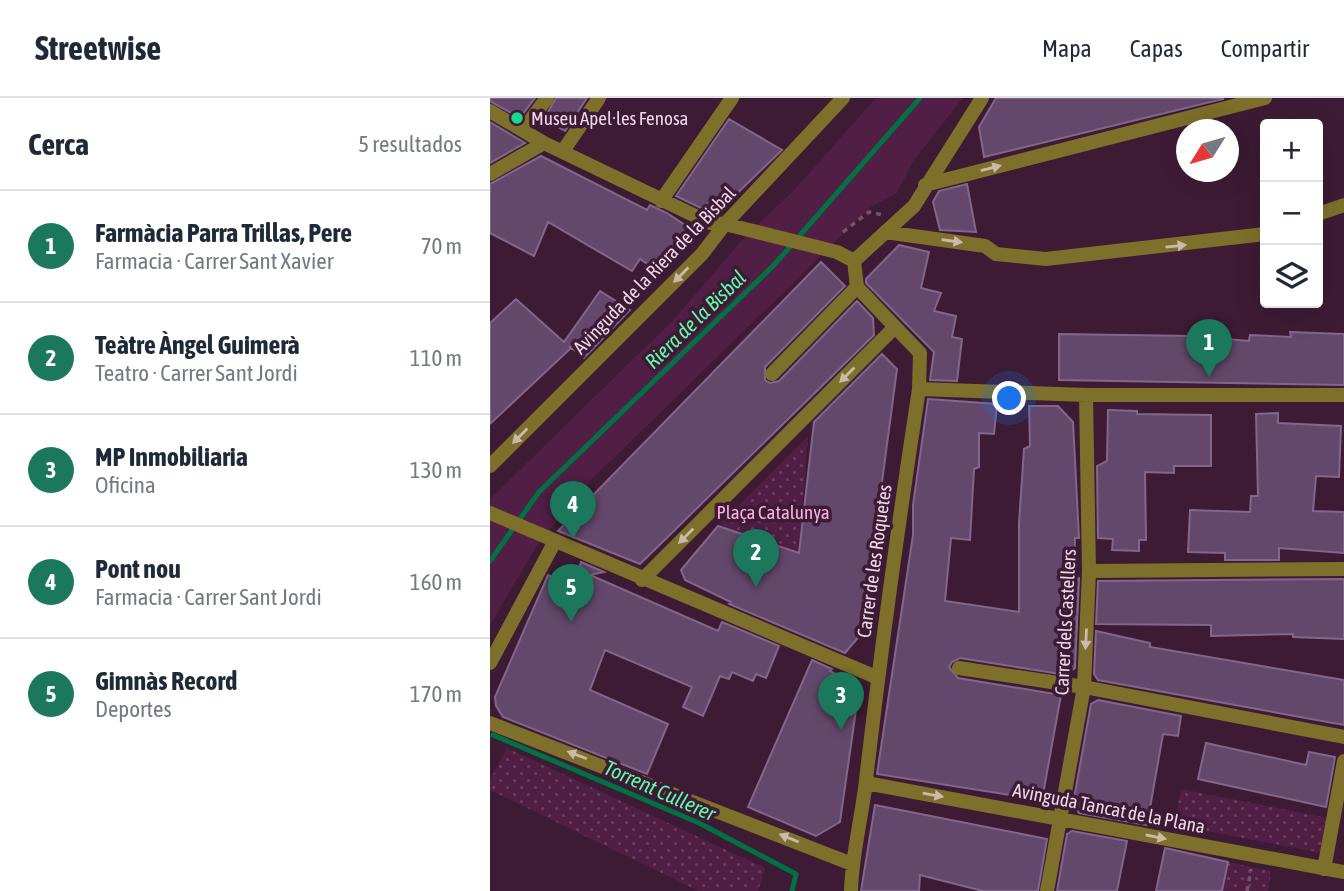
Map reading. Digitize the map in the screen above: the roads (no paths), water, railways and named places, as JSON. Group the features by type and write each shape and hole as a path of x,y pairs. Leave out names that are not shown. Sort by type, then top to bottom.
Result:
{"street":[{"path":"523,130 548,98"},
{"path":"563,151 599,98"},
{"path":"661,201 732,98"},
{"name":"Avinguda de la Riera de la Bisbal","path":"490,466 732,226 843,98"},
{"path":"854,261 915,206 982,98"},
{"path":"925,186 1265,98"},
{"path":"490,111 544,143 710,223 837,252 854,261"},
{"path":"490,174 544,143"},
{"path":"1323,212 1344,205"},
{"path":"885,232 985,246 996,254 1046,259 1260,235"},
{"path":"772,374 857,287 854,261"},
{"name":"Carrer de les Roquetes","path":"851,891 852,864 866,783 876,677 919,389 920,353 857,287"},
{"path":"642,580 895,327"},
{"path":"919,389 1086,395 1344,395"},
{"name":"Carrer dels Castellers","path":"1048,891 1084,687 1089,571 1086,395"},
{"path":"490,513 549,541 876,677"},
{"path":"490,663 549,541"},
{"path":"1089,571 1344,569"},
{"path":"959,668 1084,687 1344,737"},
{"path":"490,723 852,864"},
{"path":"1324,869 1344,761"},
{"name":"Avinguda Tancat de la Plana","path":"866,783 1344,872"}],"waterway":[{"name":"Riera de la Bisbal","path":"490,561 539,492 774,265 920,98"},
{"name":"Torrent Cullerer","path":"493,735 699,823 796,874 792,891"}],"place":[{"name":"Museu Apel·les Fenosa","path":"517,118"},
{"name":"Farmàcia Parra Trillas, Pere","path":"1209,377"},
{"name":"Pont nou","path":"573,539"},
{"name":"Teàtre Àngel Guimerà","path":"756,587"},
{"name":"Gimnàs Record","path":"571,622"},
{"name":"MP Inmobiliaria","path":"841,730"}],"park label":[{"name":"Plaça Catalunya","path":"773,512"}]}
